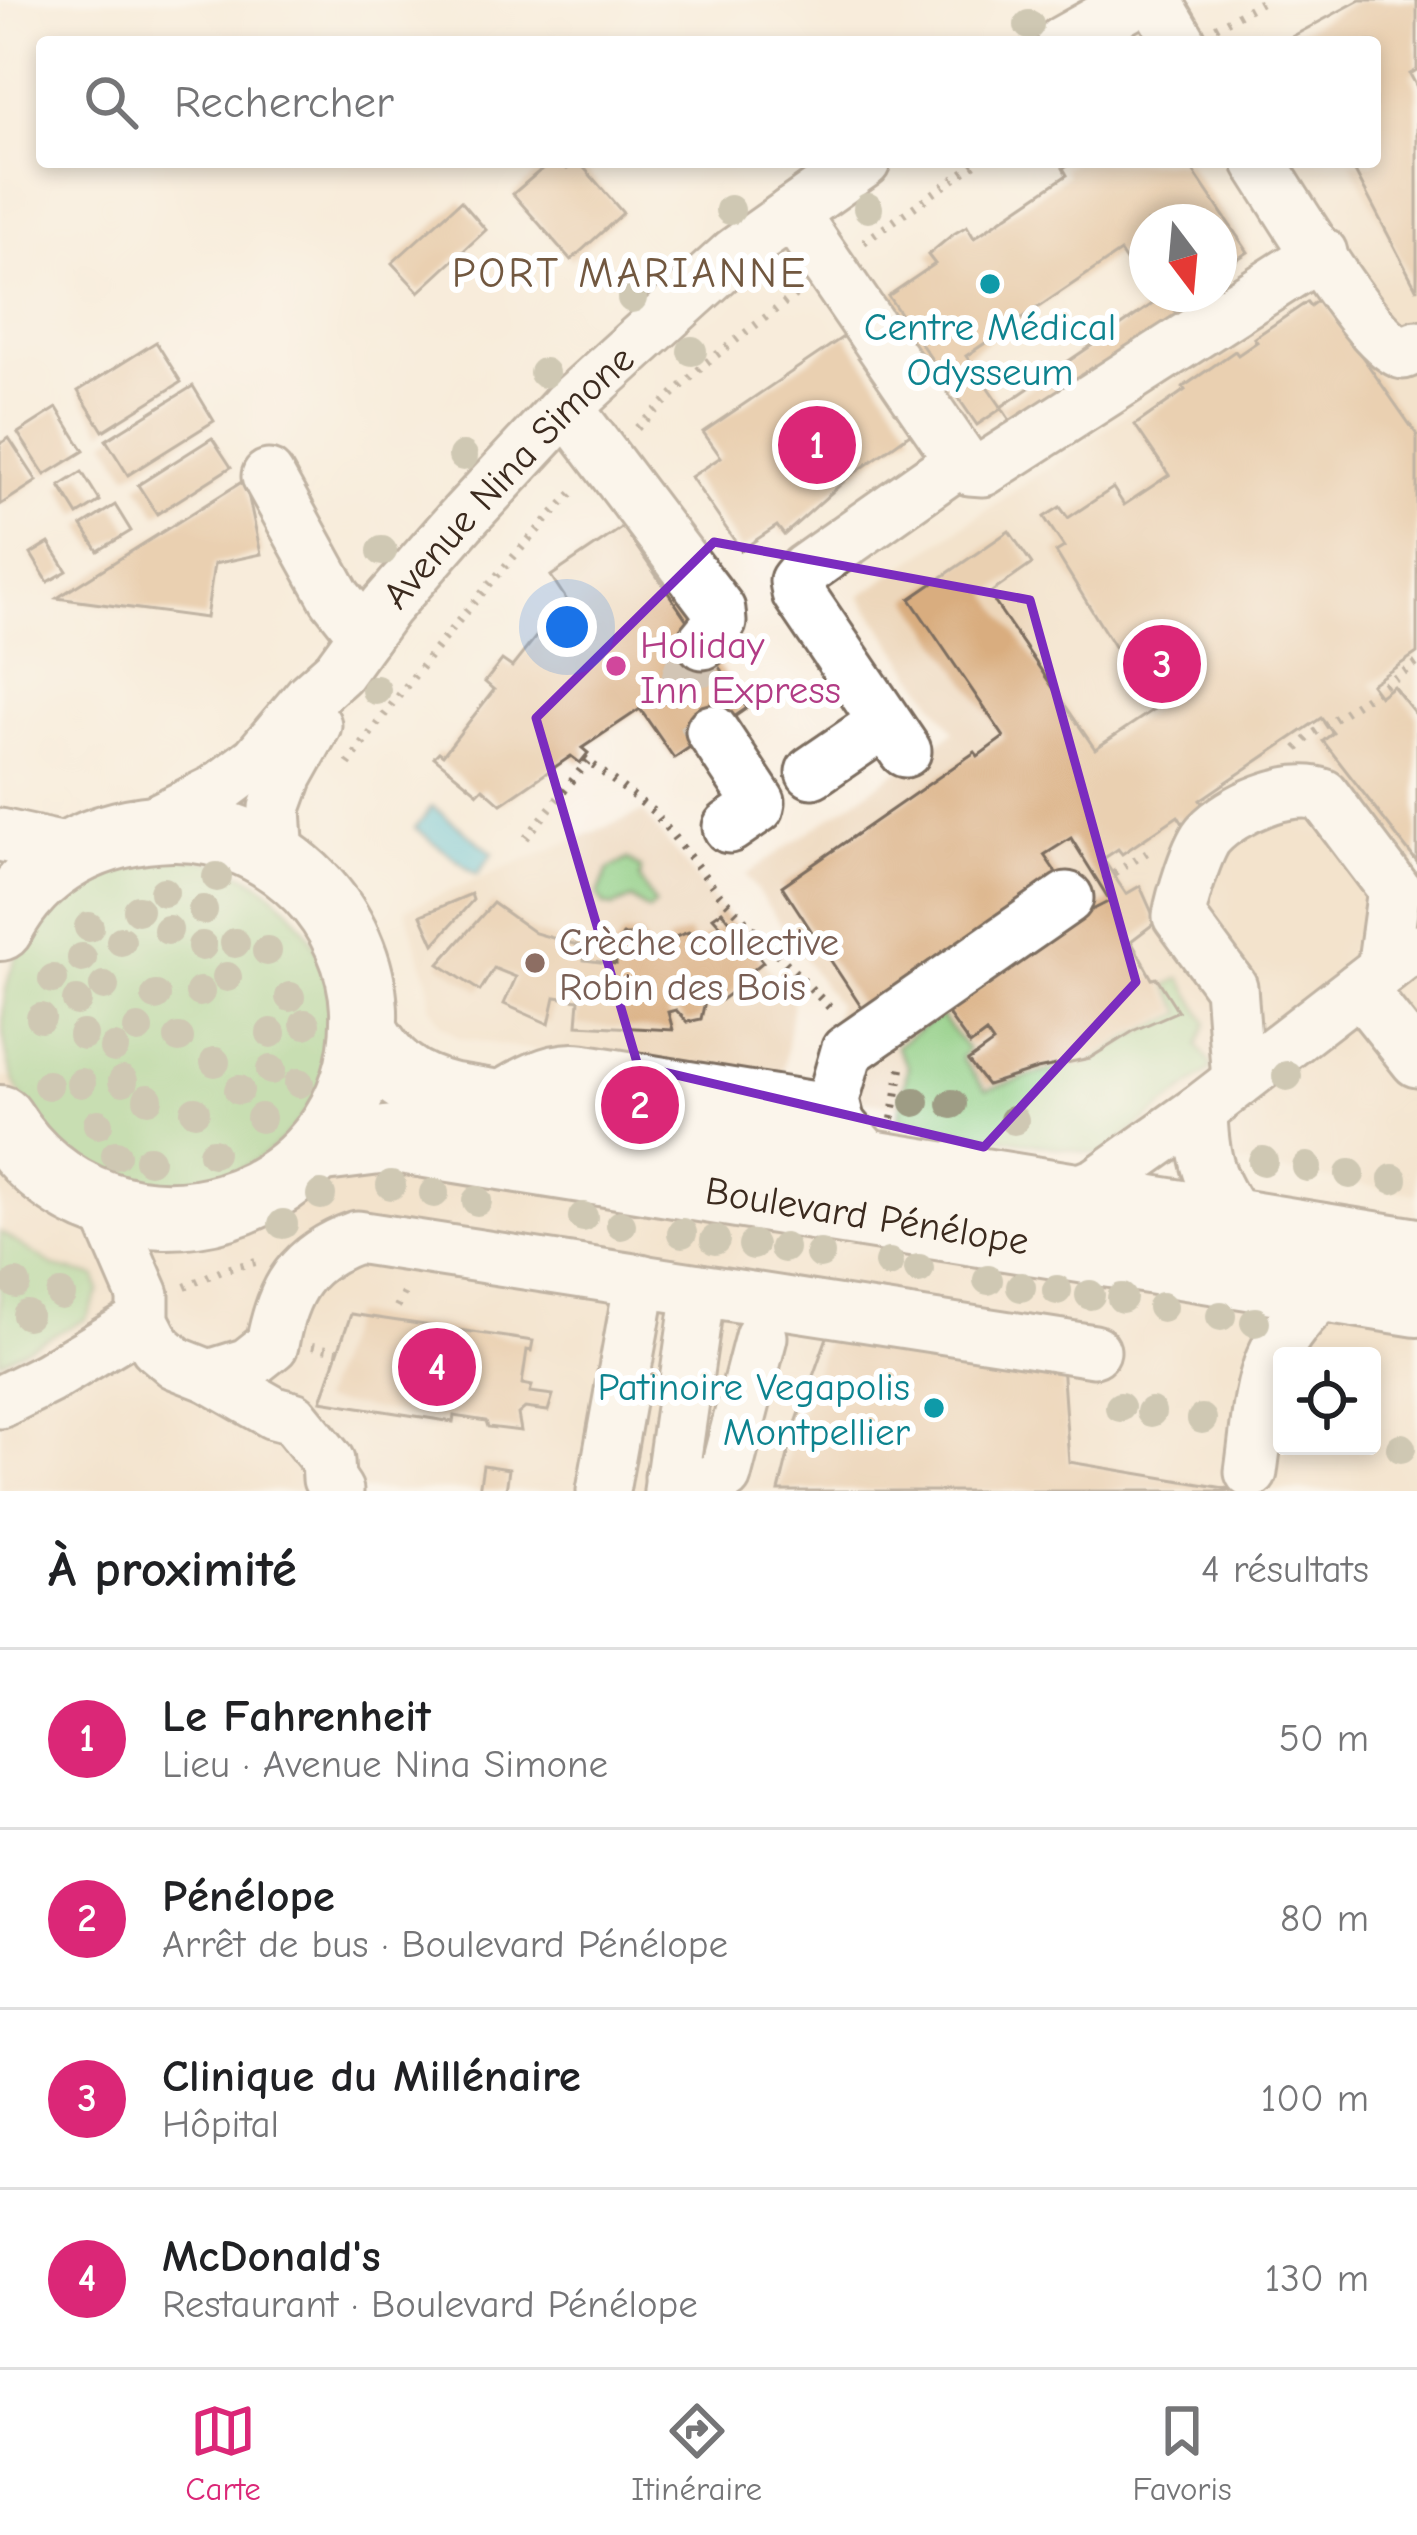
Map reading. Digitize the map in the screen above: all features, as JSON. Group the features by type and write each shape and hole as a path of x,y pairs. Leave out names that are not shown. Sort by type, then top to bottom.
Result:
{"main road":[{"path":"0,927 34,878 73,851 139,829 192,828 226,835 278,859 318,895 349,945 358,973 364,1031 350,1094 316,1149 274,1186 195,1215 149,1215 104,1205 53,1179 4,1132"},
{"name":"Boulevard Pénélope","path":"364,1031 388,1067 414,1086 490,1103 868,1140 1069,1195 1417,1252"},
{"name":"Boulevard Pénélope","path":"316,1149 394,1139 1417,1303"}],"street":[{"path":"1074,36 1138,0"},
{"path":"1155,0 1193,36"},
{"name":"Avenue Nina Simone","path":"139,829 216,791 257,760 460,521 566,407 720,267 856,168"},
{"path":"1263,168 1348,296 1390,349 1403,353 1417,346"},
{"path":"792,213 980,461"},
{"path":"812,772 895,736 798,593 796,580 805,569 1321,253"},
{"path":"566,407 719,610 720,622 703,643"},
{"path":"268,476 335,597 351,654"},
{"name":"Avenue Nina Simone","path":"278,859 275,808 351,654"},
{"path":"712,731 759,802 758,808 729,827"},
{"path":"1238,1222 1211,1183 1202,1155 1219,1095 1232,987 1179,916 1209,834 1267,797 1312,791 1323,795 1394,889 1397,958 1417,1061"},
{"path":"0,835 73,851"},
{"path":"868,1140 833,1100 840,1064 870,1032 1067,898"},
{"path":"1069,1195 1098,1183 1397,958"},
{"path":"104,1205 156,1346 176,1363 293,1418 328,1461 329,1479 337,1491"},
{"path":"0,1422 48,1378 143,1308 195,1215"},
{"path":"293,1418 293,1398 272,1345 280,1301 337,1244 357,1238 1094,1351"},
{"path":"604,1491 641,1280"},
{"path":"1251,1472 1264,1376 1291,1322 1329,1287"},
{"path":"699,1290 670,1484 708,1485 725,1475 761,1337"},
{"path":"208,1376 248,1364 272,1345"},
{"path":"0,1402 48,1378"}],"path":[{"path":"1196,36 1265,0"},
{"path":"1312,735 1417,663"},
{"path":"526,838 586,759 654,812 719,894 903,1065 868,1140"}],"highlighted area":[{"path":"714,542 1030,600 1136,982 984,1147 638,1066 536,718"}],"shaded area":[{"path":"1353,0 1417,0 1417,1194 822,1093 837,1005 746,875 954,732 860,596 1358,256 1292,168 1381,168 1381,36 1288,36"},
{"path":"643,812 793,1000 781,1091 459,1038 430,1007 428,981 405,909"},
{"path":"330,1068 1417,1277 1417,1491 0,1491 0,1079 11,1077 31,1117"}],"green space":[{"path":"168,856 231,869 285,904 320,958 333,1021 320,1084 285,1138 231,1173 168,1186 105,1173 51,1138 16,1084 3,1021 16,958 51,904 105,869"},
{"path":"628,859 641,869 640,880 655,904 649,911 633,899 613,907 604,905 598,895 608,870"},
{"path":"1181,978 1207,1022 1198,1046 1213,1068 1101,1155 898,1121 908,1066 896,1046 940,1015 968,1050 961,1058 986,1090 1090,1063 1132,1036 1183,1013 1167,985"},
{"path":"0,1232 55,1267 95,1276 99,1291 86,1319 0,1361"}],"water":[{"path":"432,806 493,853 477,875 415,828"}],"building":[{"path":"1360,0 1417,0 1417,70 1410,74 1417,87 1417,290 1353,168 1381,168 1381,36 1293,36"},
{"path":"543,168 584,168 623,213 571,260 513,194"},
{"name":"Centre Médical Odysseum","path":"1063,168 1191,168 1215,204 1129,204 1129,265 1120,252 966,356 1002,408 977,425 888,296 935,264 928,255 952,235 967,226 974,238 1067,175"},
{"path":"461,201 486,230 419,292 392,263"},
{"name":"Centre Médical Odysseum","path":"1237,236 1248,252 1237,259"},
{"path":"1321,298 1417,435 1417,653 1371,684 1380,696 1393,686 1417,716 1417,862 1323,741 1333,733 1321,718 1200,800 1208,811 1185,827 1178,816 1122,854 1118,849 1103,859 1126,894 1140,886 1156,922 1131,941 1152,979 1157,978 1178,1011 1090,1058 987,1085 968,1061 993,1043 986,1033 970,1045 947,1013 1051,931 1110,901 1071,838 1044,855 1066,887 871,1022 782,886 975,752 978,756 1004,737 910,599 1009,531 1032,564 989,594 1095,749 1153,710 1056,552 1064,547 1044,517 1060,507 1068,518 1113,488 1124,505 1169,475 1135,425 1235,351 1238,355 1257,342 1254,338 1307,302 1310,306"},
{"path":"1141,312 1175,312 1185,325 1018,432 1001,407"},
{"path":"846,335 913,432 849,477 784,535 777,526 741,550 691,477 721,457 703,432"},
{"path":"156,342 181,382 103,431 78,391"},
{"path":"193,386 214,421 128,475 106,440"},
{"path":"57,408 84,451 45,475 18,433"},
{"path":"9,438 37,481 0,505 0,444"},
{"path":"212,438 231,467 157,514 138,485"},
{"path":"82,472 100,501 78,515 60,486"},
{"path":"245,480 261,554 214,564 206,618 57,598"},
{"path":"115,505 131,531 98,551 82,526"},
{"name":"Holiday Inn Express","path":"623,527 747,708 674,758 640,709 582,748 588,753 580,763 571,756 501,804 483,788 478,793 434,757 439,752 443,755 494,690 485,682 502,660 512,667 566,599 551,576"},
{"path":"49,543 67,571 48,582 31,554"},
{"path":"471,894 473,900 434,944 421,915"},
{"path":"493,903 535,933 584,947 584,960 616,964 615,948 623,935 640,935 653,956 672,954 667,940 689,932 694,945 721,926 713,917 722,911 763,962 752,971 755,975 717,1003 715,998 705,1001 701,1019 687,1022 676,1010 668,1012 673,1030 577,1025 579,1000 555,997 549,1024 504,1004 516,977 494,968 480,991 439,964"},
{"path":"351,1314 533,1341 522,1384 532,1386 530,1392 553,1395 548,1411 525,1408 518,1414 521,1431 454,1416 453,1422 321,1401"},
{"name":"Patinoire Vegapolis Montpellier","path":"830,1329 1062,1364 1069,1462 1242,1491 779,1491 795,1426"},
{"path":"483,1465 509,1469 506,1491 479,1491"}],"tunnel":[{"path":"703,643 689,671 687,689 712,731"}],"place":[{"name":"Centre Médical Odysseum","path":"990,284"},
{"name":"Le Fahrenheit","path":"817,445"},
{"name":"Clinique du Millénaire","path":"1162,664"},
{"name":"Holiday Inn Express","path":"616,666"},
{"name":"Crèche collective Robin des Bois","path":"535,963"},
{"name":"Pénélope","path":"640,1105"},
{"name":"McDonald's","path":"437,1367"},
{"name":"Patinoire Vegapolis Montpellier","path":"934,1408"}],"district":[{"name":"PORT MARIANNE","path":"630,272"}]}
